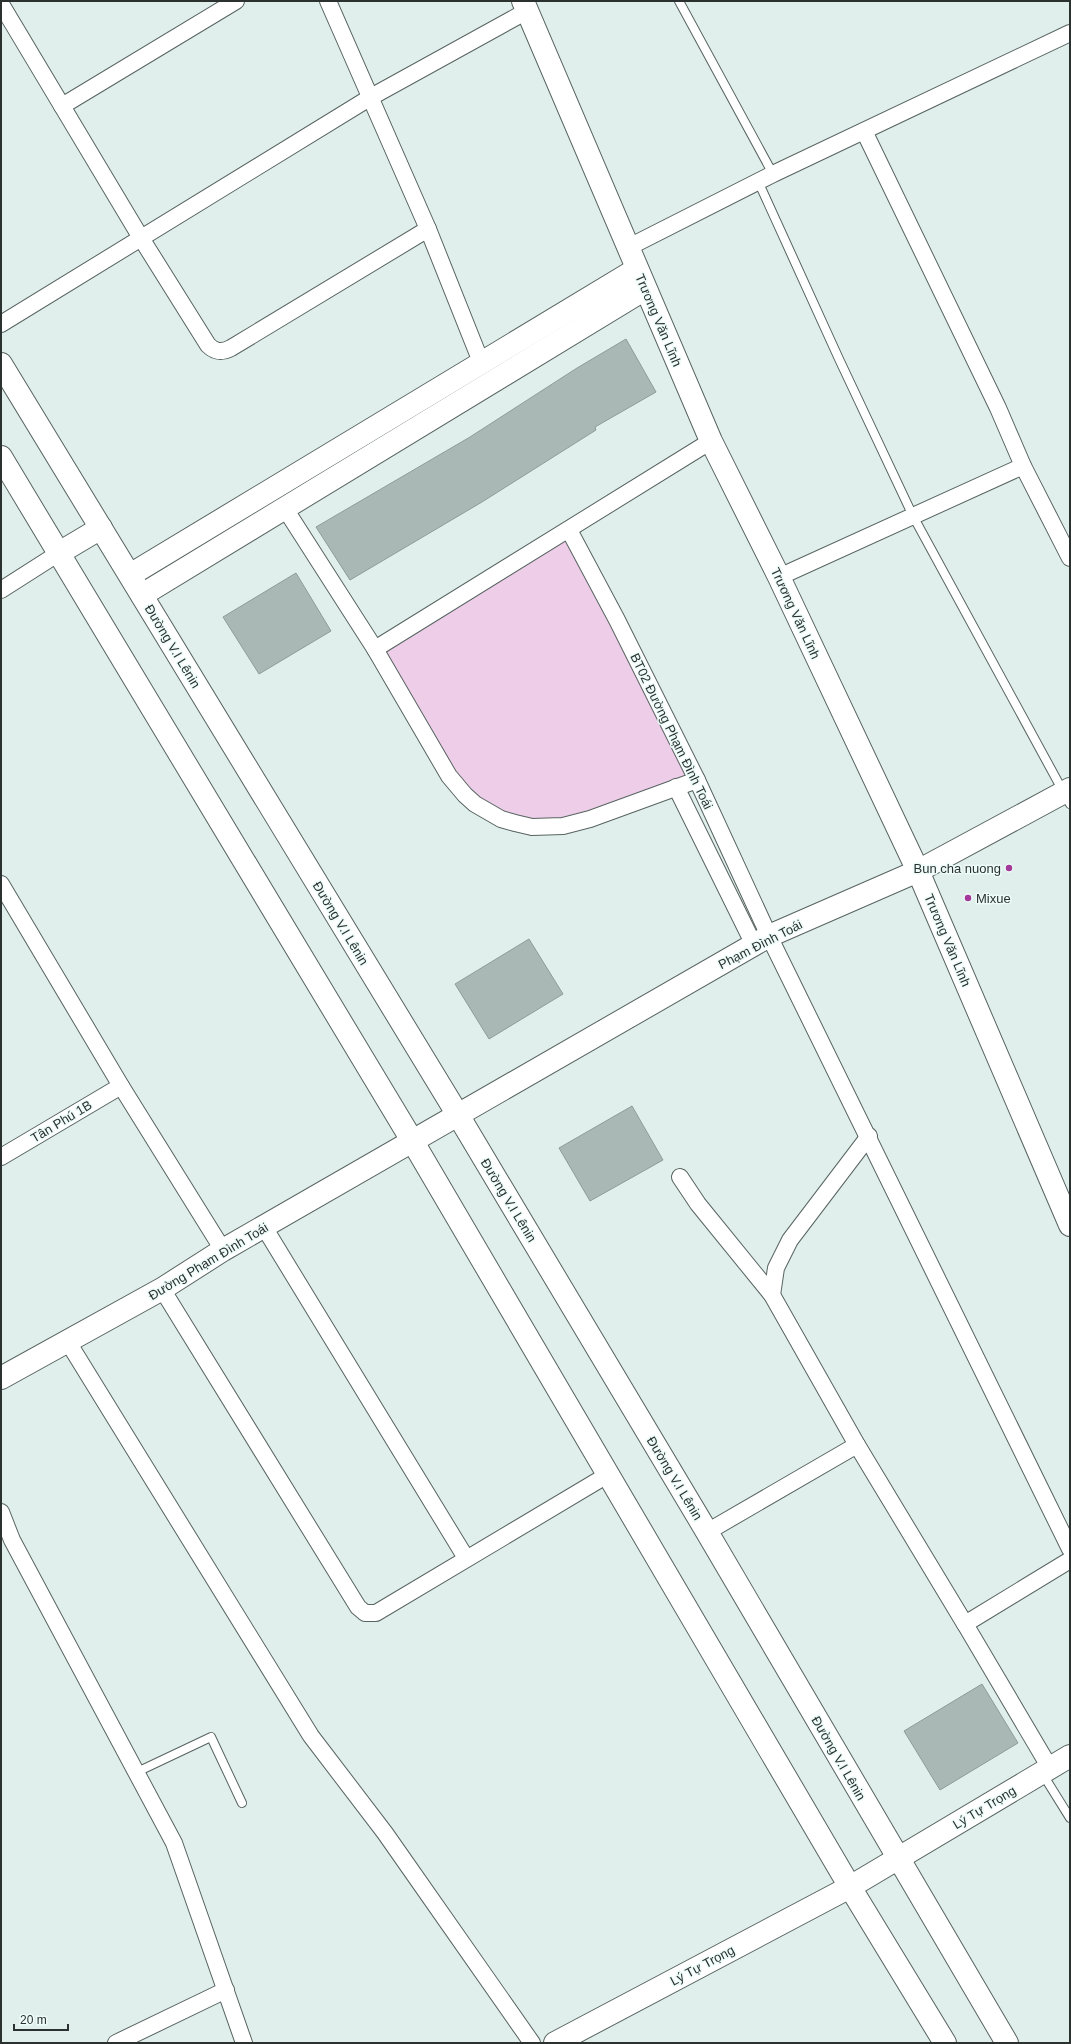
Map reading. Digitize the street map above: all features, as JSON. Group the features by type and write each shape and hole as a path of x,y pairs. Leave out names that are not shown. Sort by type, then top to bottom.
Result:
{"street":[{"path":"62,106 236,1"},
{"path":"328,1 428,228 481,362"},
{"path":"1,4 141,238 208,345 213,350 224,352 428,228"},
{"path":"1,324 371,97 525,6"},
{"name":"Trương Văn Lĩnh","path":"525,6 711,441 779,577 918,871 1070,1225"},
{"path":"629,248 758,181 1070,33"},
{"path":"864,130 998,408 1023,466 1070,558"},
{"path":"130,575 481,362 641,279"},
{"path":"142,595 284,507 641,279"},
{"name":"Đường V.I Lênin","path":"1,364 458,1115 707,1532 1007,2043"},
{"path":"375,649 711,441"},
{"path":"1,457 414,1142 850,1887 945,2043"},
{"path":"779,577 1023,466"},
{"path":"284,507 375,649 449,776 465,795 475,804 501,818 532,827 564,826 590,819 697,780"},
{"path":"1,590 101,528"},
{"name":"BT02 Đường Phạm Đình Toái","path":"569,530 618,620 697,780 762,940"},
{"name":"BT02 Đường Phạm Đình Toái","path":"676,787 762,940"},
{"name":"Phạm Đình Toái","path":"414,1142 458,1115 762,940 918,871 1068,795"},
{"path":"1,884 121,1086 223,1250"},
{"path":"762,940 869,1136 1070,1549"},
{"name":"Tân Phú 1B","path":"1,1157 121,1086"},
{"path":"772,1296 776,1268 790,1240 869,1136"},
{"name":"Đường Phạm Đình Toái","path":"1,1378 162,1289 223,1250 414,1142"},
{"path":"680,1177 698,1204 772,1296 857,1445 965,1624 1046,1770"},
{"path":"264,1227 466,1558"},
{"path":"162,1289 361,1610 369,1614 376,1613 609,1474"},
{"path":"68,1342 311,1736 385,1833 532,2043"},
{"path":"707,1532 857,1445"},
{"path":"1,1512 12,1540 137,1772 176,1850 244,2043"},
{"path":"965,1624 1070,1560"},
{"name":"Lý Tự Trọng","path":"555,2043 850,1887 1070,1756"},
{"path":"116,2043 226,1990"}],"lane":[{"path":"679,1 773,174"},
{"path":"758,181 839,359 913,516 1068,795"},
{"path":"137,1772 211,1737 242,1803"},
{"path":"1046,1770 1070,1818"}],"shaded area":[{"path":"569,530 697,780 547,828 475,804 375,649"}],"building":[{"path":"626,339 656,392 595,427 596,430 482,502 350,580 316,527 470,437 577,368"},
{"path":"296,573 331,631 259,674 223,617"},
{"path":"529,939 563,994 489,1039 455,984"},
{"path":"632,1106 663,1160 590,1201 559,1148"},
{"path":"982,1684 1018,1743 940,1790 904,1731"}],"place":[{"name":"Bun cha nuong","path":"1009,868"},
{"name":"Mixue","path":"968,898"}]}
